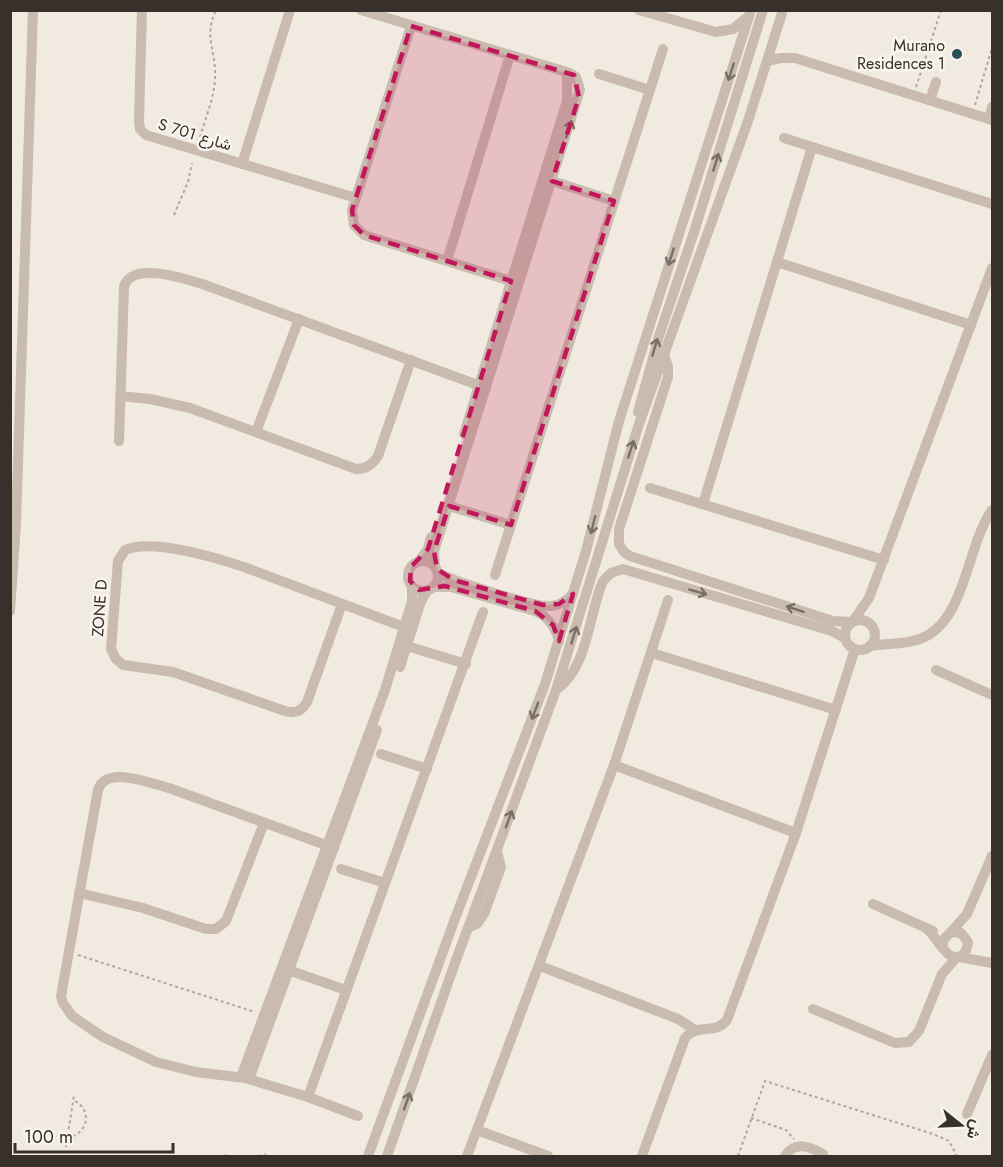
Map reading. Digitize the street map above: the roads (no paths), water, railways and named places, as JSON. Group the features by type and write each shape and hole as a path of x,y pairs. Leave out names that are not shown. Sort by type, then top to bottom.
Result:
{"street":[{"path":"10,611 15,406 33,10"},
{"name":"S 701 شارع","path":"142,10 139,120 143,132 148,136 356,198"},
{"path":"242,164 290,10"},
{"path":"245,1078 264,1015 407,646 412,601 409,572 428,549 548,179 580,90 576,77 567,73 361,10"},
{"path":"639,10 716,32 733,29 750,13"},
{"path":"639,424 638,406 763,10"},
{"path":"387,1156 556,690 639,424 737,153 783,10"},
{"path":"368,1156 456,916 545,684 586,550 619,421 750,13"},
{"path":"411,26 356,198 352,217 354,225 364,235 514,283"},
{"path":"774,36 783,49 795,58"},
{"path":"495,575 663,49"},
{"path":"447,261 510,55"},
{"path":"767,61 795,58 991,120 993,107"},
{"path":"599,74 650,90"},
{"path":"930,100 936,81"},
{"path":"784,138 993,204"},
{"path":"703,504 812,147"},
{"path":"548,179 614,201"},
{"path":"777,262 971,325"},
{"path":"993,268 869,598 847,627 845,638 848,645 863,650 870,646 919,640 936,630 953,606 982,529 993,510"},
{"path":"119,441 124,287 126,280 132,275 156,274 189,280 482,386"},
{"path":"256,432 299,320"},
{"path":"664,354 668,367 667,382 619,529 618,540 621,548 628,555 665,568 833,621 852,622 860,619 892,643"},
{"path":"120,396 180,405 356,469 369,466 378,456 411,360"},
{"path":"245,1078 288,970 380,702 422,599 437,580 434,550 449,506 482,386"},
{"path":"650,488 884,560"},
{"path":"449,506 511,525"},
{"name":"ZONE D","path":"342,604 307,702 297,711 285,711 173,672 123,665 116,659 111,649 118,561 122,553 131,548 195,552 244,567 409,629"},
{"path":"419,561 428,561 454,580 543,605 559,604 573,594"},
{"path":"662,581 665,568"},
{"path":"556,690 568,680 577,667 601,585 611,573 623,569 832,631 845,638"},
{"path":"412,585 419,590 452,587 535,611 547,618 553,625 559,641"},
{"path":"869,598 875,636 870,646"},
{"path":"467,1156 614,765 668,600"},
{"path":"308,1097 483,612"},
{"path":"407,646 466,664"},
{"path":"642,1156 685,1038 695,1030 717,1028 727,1020 796,833 855,649"},
{"path":"652,653 836,710"},
{"path":"936,670 993,695"},
{"path":"381,754 427,769"},
{"path":"614,765 796,833"},
{"path":"330,847 169,788 143,781 108,777 98,790 62,996 63,1004 72,1016 103,1037 156,1062 196,1072 245,1078 308,1097 358,1116"},
{"path":"79,893 144,908 206,929 216,929 226,921 264,823"},
{"path":"942,975 944,939 968,914 993,856"},
{"path":"341,869 385,883"},
{"path":"873,904 927,929 961,933 967,942 989,962"},
{"path":"813,1009 894,1043 904,1044 913,1039 919,1031 942,975 965,952 968,914"},
{"path":"927,929 950,956 989,962"},
{"path":"540,966 678,1019 695,1030"},
{"path":"288,970 346,990"},
{"path":"968,1114 993,1055"},
{"path":"477,1130 548,1156"},
{"path":"785,1156 792,1148 800,1146 826,1155"},
{"path":"793,1156 802,1152 826,1155"}],"place":[{"name":"Murano Residences 1","path":"957,54"}]}
